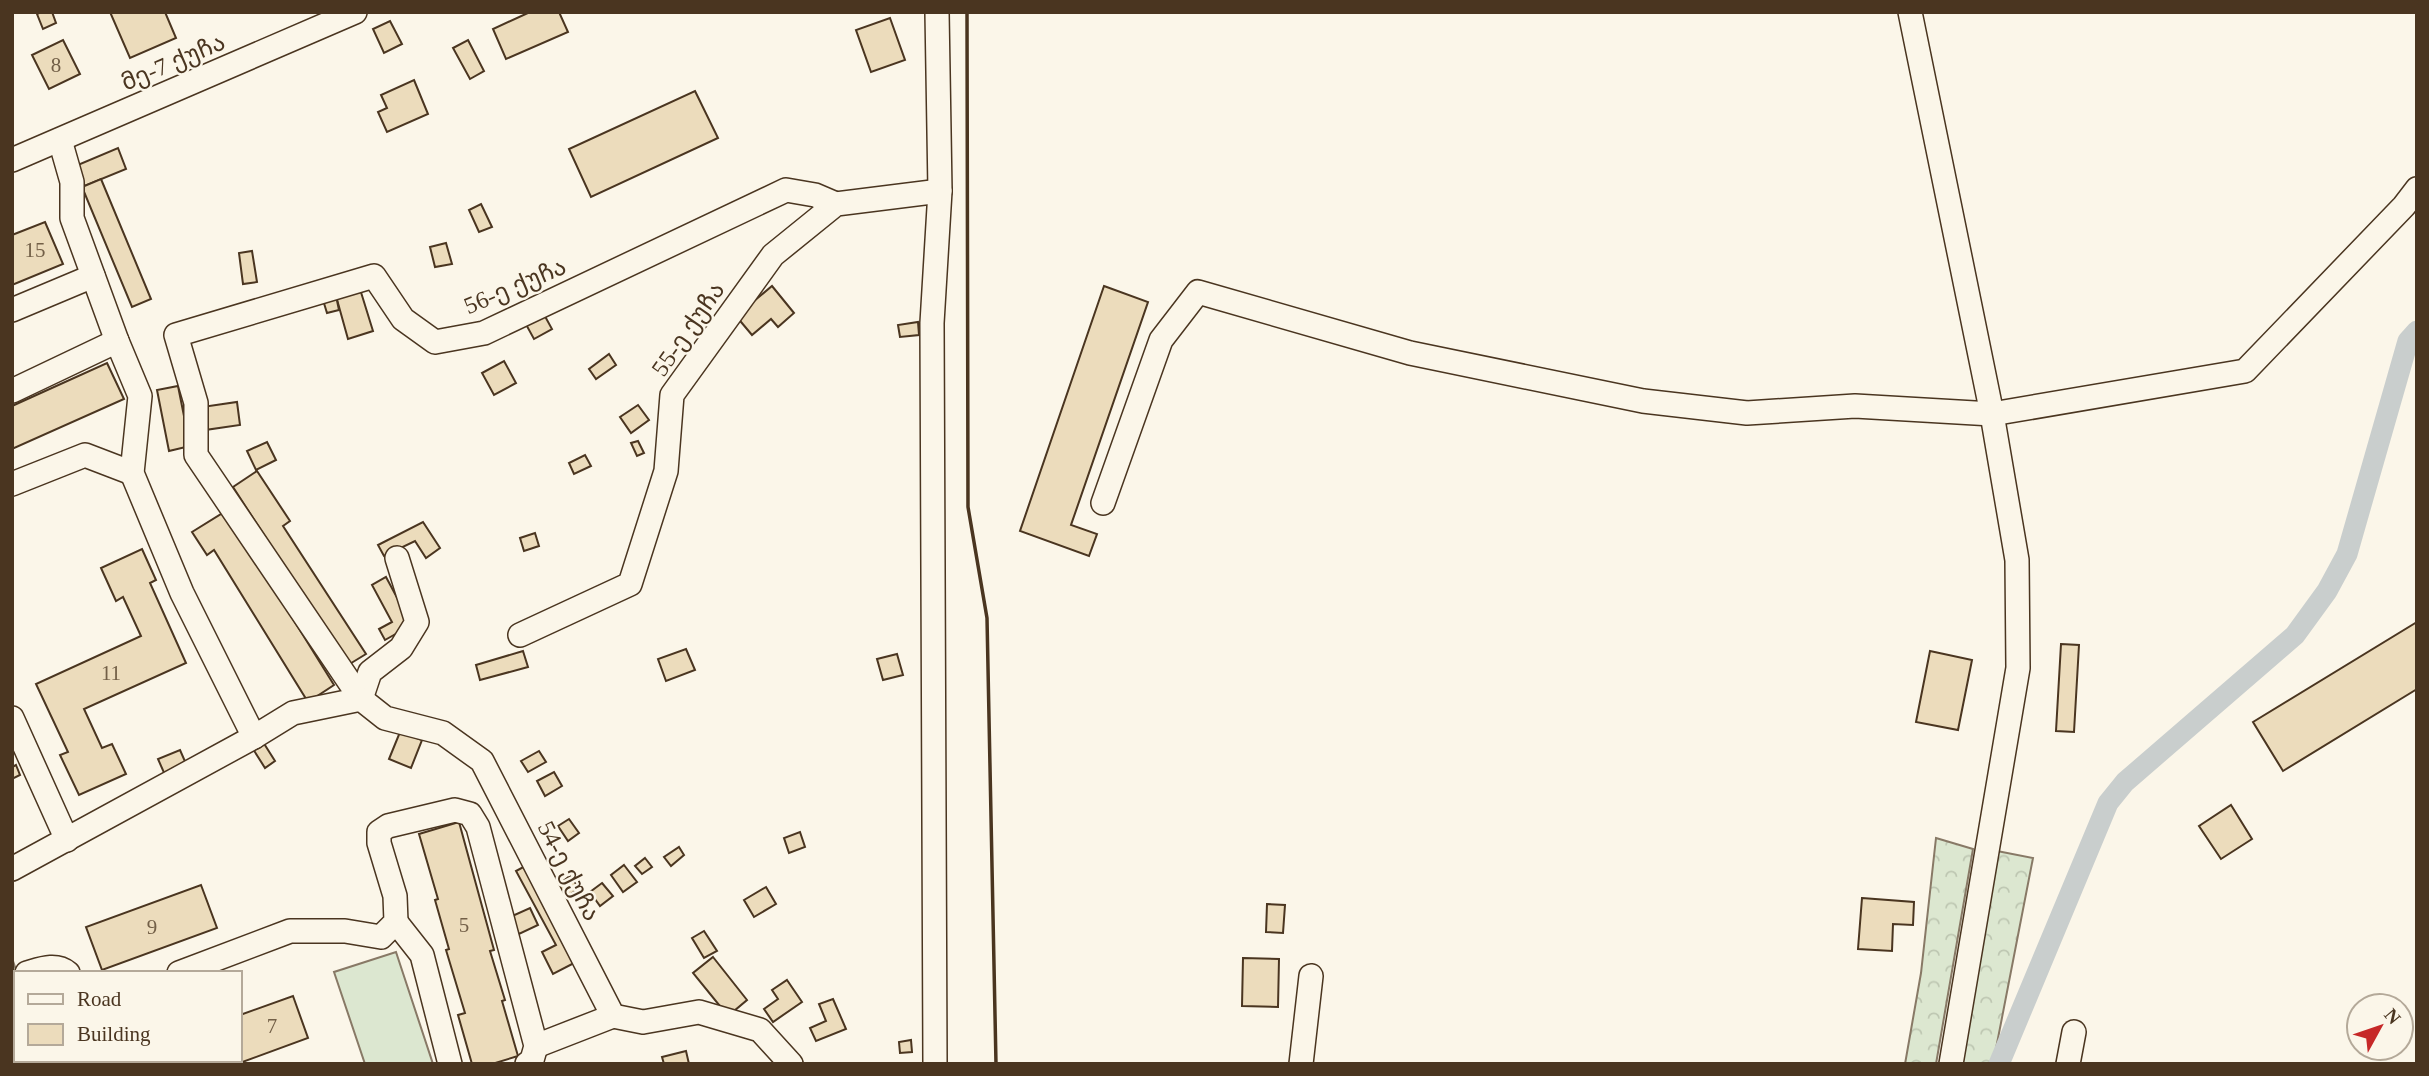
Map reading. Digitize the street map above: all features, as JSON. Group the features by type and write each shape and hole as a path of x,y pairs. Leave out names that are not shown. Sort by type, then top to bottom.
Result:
{"street":[{"name":"მე-7 ქუჩა","path":"12,160 355,12"},
{"path":"935,1064 932,323 940,191 937,12"},
{"path":"1910,12 1992,414 2017,560 2018,668 1951,1064"},
{"path":"60,140 72,182 72,218 140,397 132,473 181,593 254,737"},
{"path":"1103,503 1161,340 1198,292 1410,353 1643,401 1747,413 1855,405 1992,414 2245,371 2404,206 2417,189"},
{"name":"56-ე ქუჩა","path":"360,699 196,454 196,403 176,335 374,275 403,319 435,342 484,333 786,190 815,195 836,204"},
{"path":"836,204 940,191"},
{"name":"55-ე ქუჩა","path":"520,635 630,584 666,471 672,395 773,255 836,204"},
{"path":"12,310 93,276"},
{"path":"12,391 117,341"},
{"path":"12,484 85,455 132,473"},
{"path":"12,869 293,713 360,699 370,672 401,648 417,622 397,558"},
{"name":"54-ე ქუჩა","path":"360,699 385,718 443,733 482,761 613,1016"},
{"path":"12,718 67,840"},
{"path":"450,1064 422,956 396,922 395,896 379,843 379,832 388,826 456,810 470,814 478,827 532,1055 613,1016 643,1023 699,1012 760,1030 791,1064"},
{"path":"183,971 289,932 345,931 381,937 396,922"},
{"path":"36,971 54,967 66,971"},
{"path":"1301,1064 1311,976"},
{"path":"2068,1064 2074,1032"}],"green space":[{"path":"1936,838 1973,849 1936,1064 1905,1064 1921,973"},
{"path":"1997,851 2033,858 1993,1064 1956,1064"},
{"path":"396,952 433,1064 365,1064 334,972"},
{"path":"12,958 16,971 14,971 14,1062 45,1064 12,1064"}],"building":[{"path":"52,12 56,23 43,29 37,14"},
{"path":"110,12 165,12 176,38 130,58"},
{"path":"530,12 559,12 568,32 506,59 493,29"},
{"path":"890,18 905,60 871,72 856,30"},
{"path":"390,21 402,44 384,53 373,29"},
{"path":"63,40 80,74 49,89 32,55"},
{"path":"468,40 484,71 470,79 453,48"},
{"path":"414,80 428,114 387,132 378,112 387,108 381,95"},
{"path":"695,91 718,138 591,197 569,149"},
{"path":"118,148 126,169 82,187 73,167"},
{"path":"101,179 151,299 132,307 82,187"},
{"path":"481,204 492,227 479,232 469,210"},
{"path":"45,222 63,264 12,285 12,235"},
{"path":"446,243 452,264 435,267 430,247"},
{"path":"252,251 257,282 243,284 239,253"},
{"path":"772,286 794,313 778,327 771,319 752,335 736,316"},
{"path":"1104,286 1148,302 1071,525 1097,534 1089,556 1020,531"},
{"path":"360,289 373,331 348,339 336,296"},
{"path":"336,296 339,310 327,313 323,300"},
{"path":"541,309 552,329 534,339 523,319"},
{"path":"918,322 919,335 900,337 898,325"},
{"path":"609,354 616,365 596,379 589,369"},
{"path":"504,361 516,383 494,395 482,373"},
{"path":"107,363 124,399 12,449 12,406"},
{"path":"178,386 190,446 169,451 157,390"},
{"path":"237,402 240,425 205,430 202,407"},
{"path":"638,405 649,420 631,433 620,417"},
{"path":"638,441 644,453 637,456 631,443"},
{"path":"267,442 276,460 256,470 247,451"},
{"path":"585,455 591,466 574,474 569,463"},
{"path":"257,471 290,521 283,526 366,654 348,665 233,487"},
{"path":"226,511 334,685 308,702 214,550 207,555 192,532"},
{"path":"423,522 440,548 426,558 415,541 384,556 378,545"},
{"path":"535,533 539,546 524,551 520,538"},
{"path":"142,549 156,580 150,583 186,663 84,709 102,748 112,744 126,774 79,795 60,755 68,752 36,684 141,636 123,597 116,601 101,568"},
{"path":"386,577 402,607 415,623 385,640 379,629 392,622 372,585"},
{"path":"2417,622 2417,689 2283,771 2253,722"},
{"path":"2061,644 2079,645 2074,732 2056,731"},
{"path":"686,649 695,670 666,681 658,659"},
{"path":"523,651 528,667 480,680 476,665"},
{"path":"1930,651 1972,660 1958,730 1916,722"},
{"path":"897,654 903,675 883,680 877,659"},
{"path":"400,732 422,740 411,768 389,759"},
{"path":"263,742 275,761 265,768 253,749"},
{"path":"180,750 187,766 165,775 158,759"},
{"path":"539,751 546,762 528,772 521,761"},
{"path":"16,765 20,775 12,779 12,767"},
{"path":"554,772 562,786 545,796 537,781"},
{"path":"2231,805 2252,839 2221,859 2199,826"},
{"path":"569,819 579,833 568,841 558,826"},
{"path":"459,822 494,950 490,951 518,1056 492,1064 472,1064 458,1015 465,1013 446,950 449,949 435,900 438,899 419,834"},
{"path":"800,832 805,847 789,853 784,838"},
{"path":"679,847 684,855 671,866 664,857"},
{"path":"645,858 652,867 642,874 635,866"},
{"path":"527,865 578,961 553,974 542,952 556,945 516,871"},
{"path":"624,865 637,882 623,892 611,875"},
{"path":"570,876 579,888 563,900 554,888"},
{"path":"602,883 613,896 600,906 590,892"},
{"path":"201,885 217,928 102,970 86,927"},
{"path":"766,887 776,904 754,917 744,900"},
{"path":"1862,898 1914,902 1913,925 1893,924 1892,951 1858,949"},
{"path":"1267,904 1285,905 1283,933 1266,932"},
{"path":"530,908 538,925 519,934 510,917"},
{"path":"704,931 717,951 704,958 692,938"},
{"path":"713,957 747,1000 728,1016 693,973"},
{"path":"1243,958 1279,959 1278,1007 1242,1006"},
{"path":"787,980 802,1002 773,1022 764,1009 778,999 772,990"},
{"path":"293,996 308,1038 237,1064 135,1064 242,1062 242,1014"},
{"path":"833,999 846,1029 816,1041 810,1028 826,1021 819,1004"},
{"path":"911,1040 912,1052 900,1053 899,1042"},
{"path":"686,1051 689,1064 664,1064 662,1057"}],"waterway":[{"path":"1999,1064 2108,803 2125,782 2295,635 2327,591 2347,554 2408,341 2417,331"}],"wall":[{"path":"967,12 968,507 987,618 996,1064"}]}
